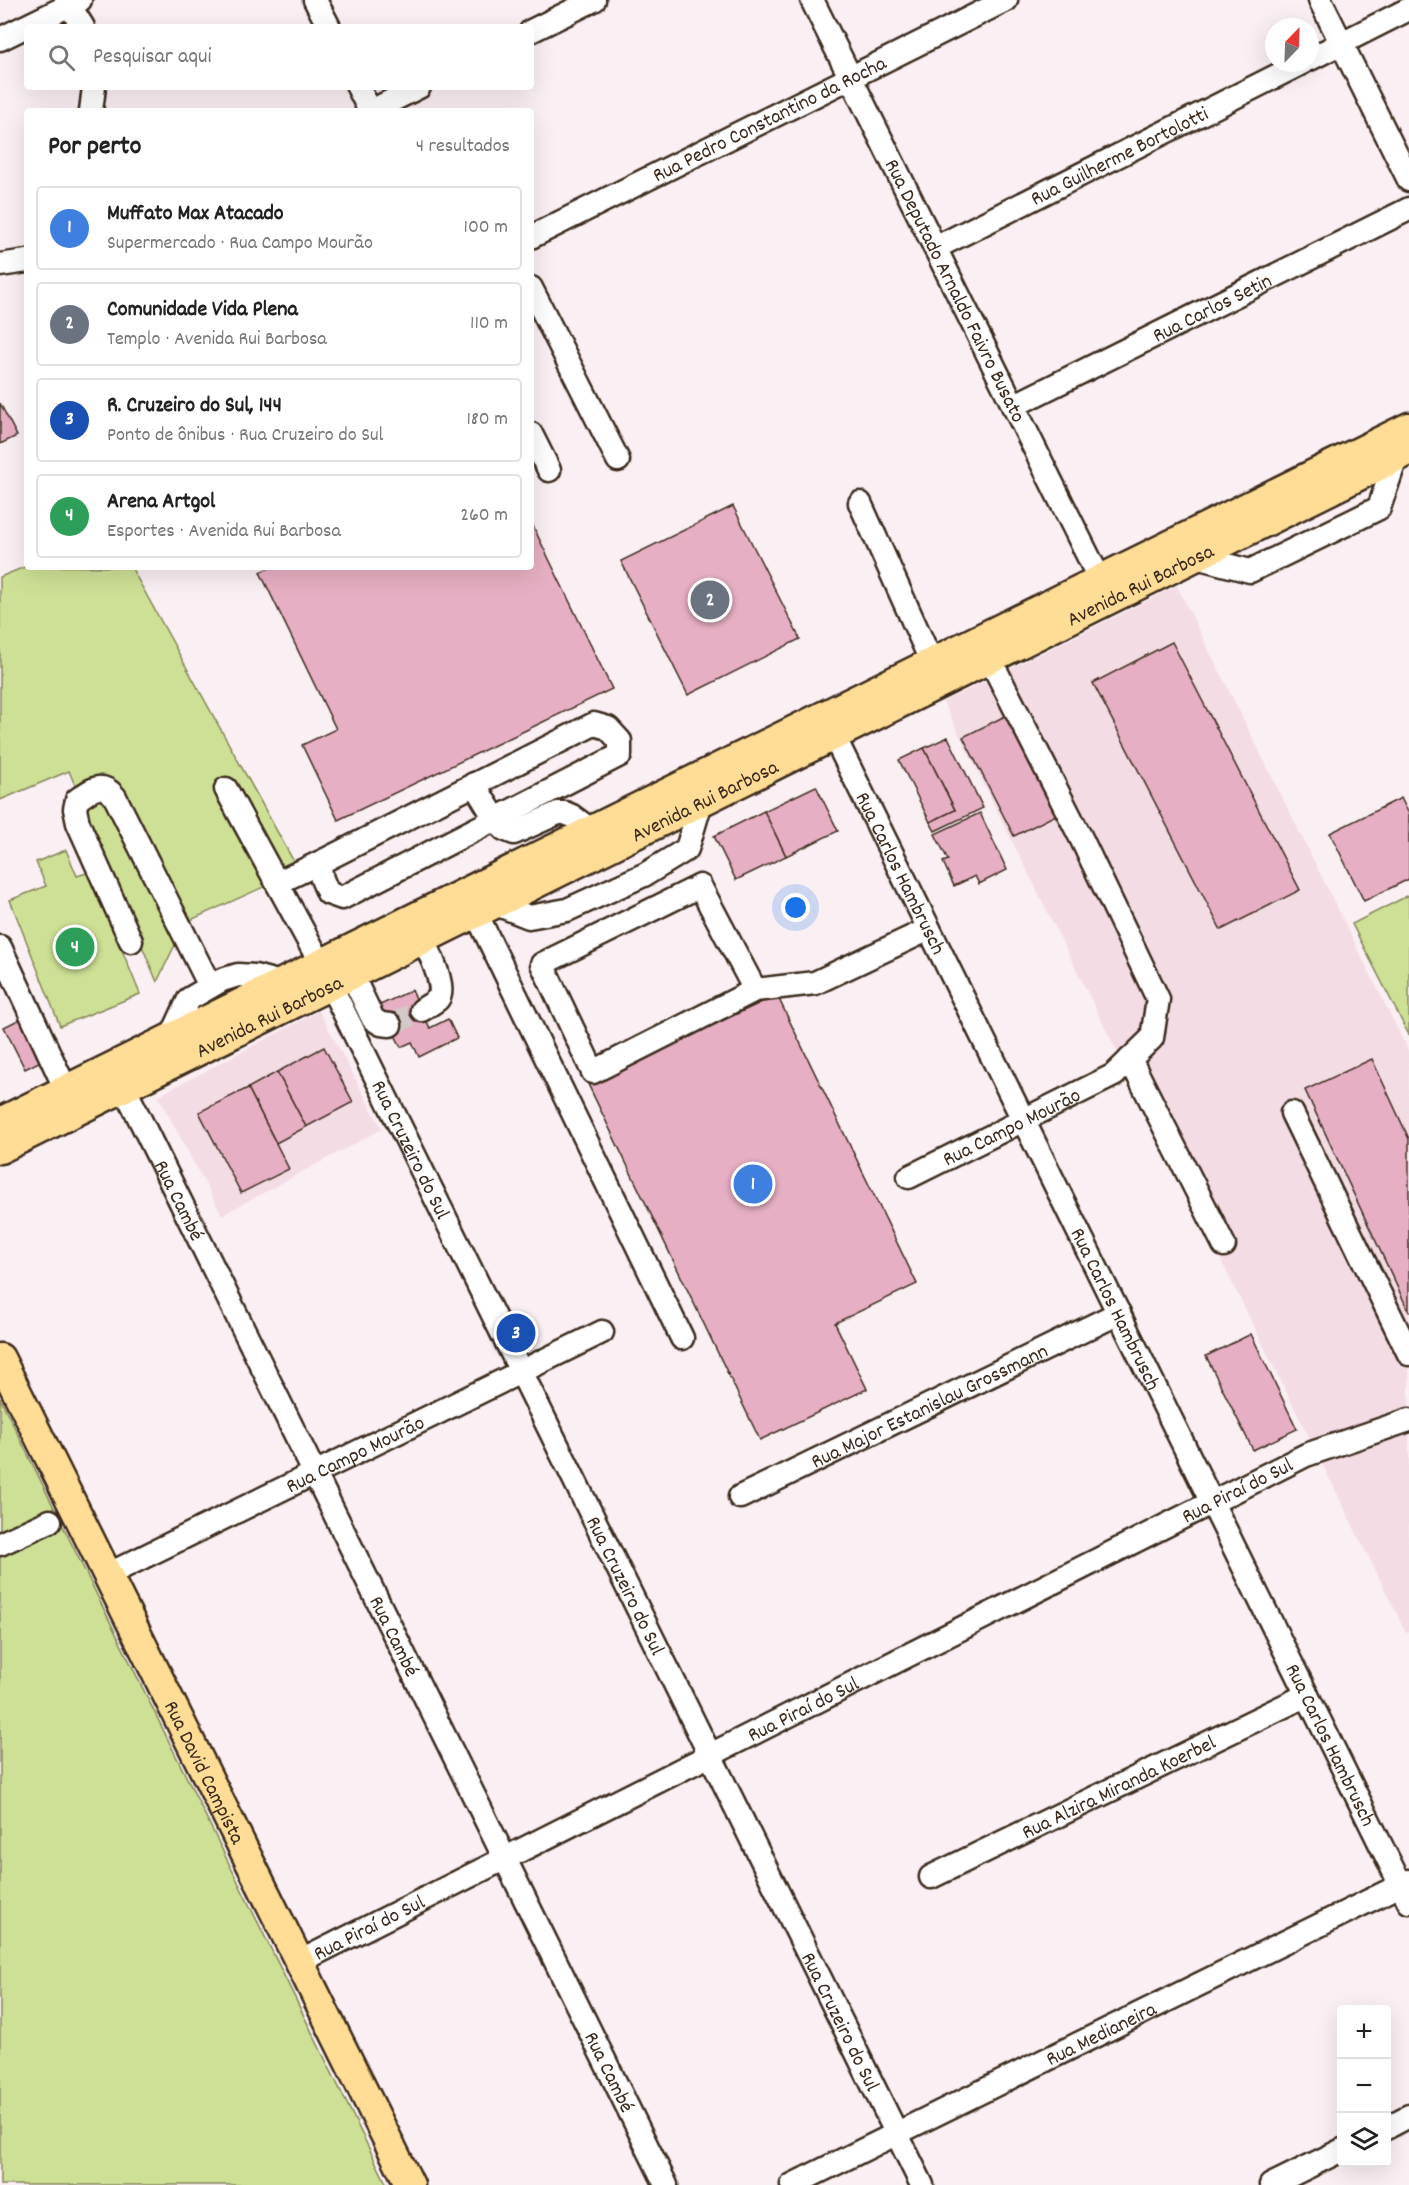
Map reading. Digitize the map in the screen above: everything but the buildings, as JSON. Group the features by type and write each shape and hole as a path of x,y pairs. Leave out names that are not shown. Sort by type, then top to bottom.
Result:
{"main road":[{"name":"Avenida Rui Barbosa","path":"0,1122 281,984 335,975 424,939 701,802 932,663 1409,427"},
{"name":"Avenida Rui Barbosa","path":"0,1149 124,1087 335,975 591,830 829,726 990,659 1402,454"},
{"name":"Rua David Campista","path":"0,1358 410,2185"}],"street":[{"path":"315,0 327,24"},
{"path":"534,30 594,0"},
{"name":"Rua Deputado Arnaldo Faivro Busato","path":"812,0 1100,580"},
{"name":"Rua Pedro Constantino da Rocha","path":"534,236 1006,0"},
{"path":"1320,0 1409,180"},
{"path":"29,24 71,2 82,24"},
{"path":"1319,54 1409,9"},
{"path":"0,39 24,26"},
{"name":"Rua Guilherme Bortolotti","path":"935,248 1284,72"},
{"path":"91,108 94,90"},
{"path":"360,90 369,108"},
{"path":"377,108 413,90"},
{"name":"Rua Carlos Setin","path":"1013,406 1409,209"},
{"path":"0,265 24,261"},
{"path":"534,294 618,460"},
{"path":"534,440 549,470"},
{"path":"1196,557 1250,571 1379,508 1402,454"},
{"path":"860,503 932,663"},
{"name":"Rua Campo Mourão","path":"909,1178 1122,1067 1152,1038 1158,999 1082,840 990,659"},
{"path":"277,883 594,724 608,728 620,741 620,755 342,898 328,893 319,863"},
{"name":"Rua Carlos Hambrusch","path":"829,726 1307,1695 1406,1889"},
{"path":"474,784 504,830 514,833 558,813 565,813 591,830"},
{"path":"131,941 78,823 75,809 77,800 93,789 109,790 115,797 210,986"},
{"path":"226,789 277,883 335,975 373,1019 381,1024 390,1025"},
{"path":"486,908 529,917 567,910 646,874 687,849 701,802"},
{"path":"646,874 662,905"},
{"path":"755,990 700,886 542,964 593,1072 755,990 814,983 929,929"},
{"path":"486,908 682,1338"},
{"path":"422,1010 437,1000 441,984 424,939"},
{"path":"0,947 66,1090"},
{"path":"171,1038 189,999 210,986 238,975 255,976 281,984"},
{"name":"Rua Cruzeiro do Sul","path":"335,975 521,1372 922,2185"},
{"path":"1122,1067 1224,1245"},
{"name":"Rua Cambé","path":"124,1087 666,2185"},
{"path":"1292,1113 1409,1354"},
{"name":"Rua Major Estanislau Grossmann","path":"740,1497 1119,1313"},
{"name":"Rua Campo Mourão","path":"107,1575 602,1332"},
{"name":"Rua Piraí do Sul","path":"299,1962 1306,1455 1409,1420"},
{"path":"0,1544 50,1521"},
{"name":"Rua Alzira Miranda Koerbel","path":"932,1877 1307,1695"},
{"name":"Rua Medianeira","path":"792,2185 1406,1889"},
{"path":"1391,2125 1409,2116"},
{"path":"1271,2185 1337,2152"}],"shaded area":[{"path":"1177,586 1409,1052 1409,1631 1406,1632 943,702"},
{"path":"319,1011 382,1129 222,1215 158,1096"}],"green space":[{"path":"24,567 24,570 133,570 299,871 186,922 157,982 69,771 0,800 0,577"},
{"path":"66,850 77,876 90,872 140,994 60,1026 10,900 46,886 36,862"},
{"path":"1409,895 1409,1035 1352,924"},
{"path":"0,1398 387,2185 0,2185"}],"tunnel":[{"path":"390,1025 422,1010"}],"place":[{"name":"Comunidade Vida Plena","path":"710,600"},
{"name":"Arena Artgol","path":"75,947"},
{"name":"Muffato Max Atacado","path":"753,1184"},
{"name":"R. Cruzeiro do Sul, 144","path":"516,1333"}]}
